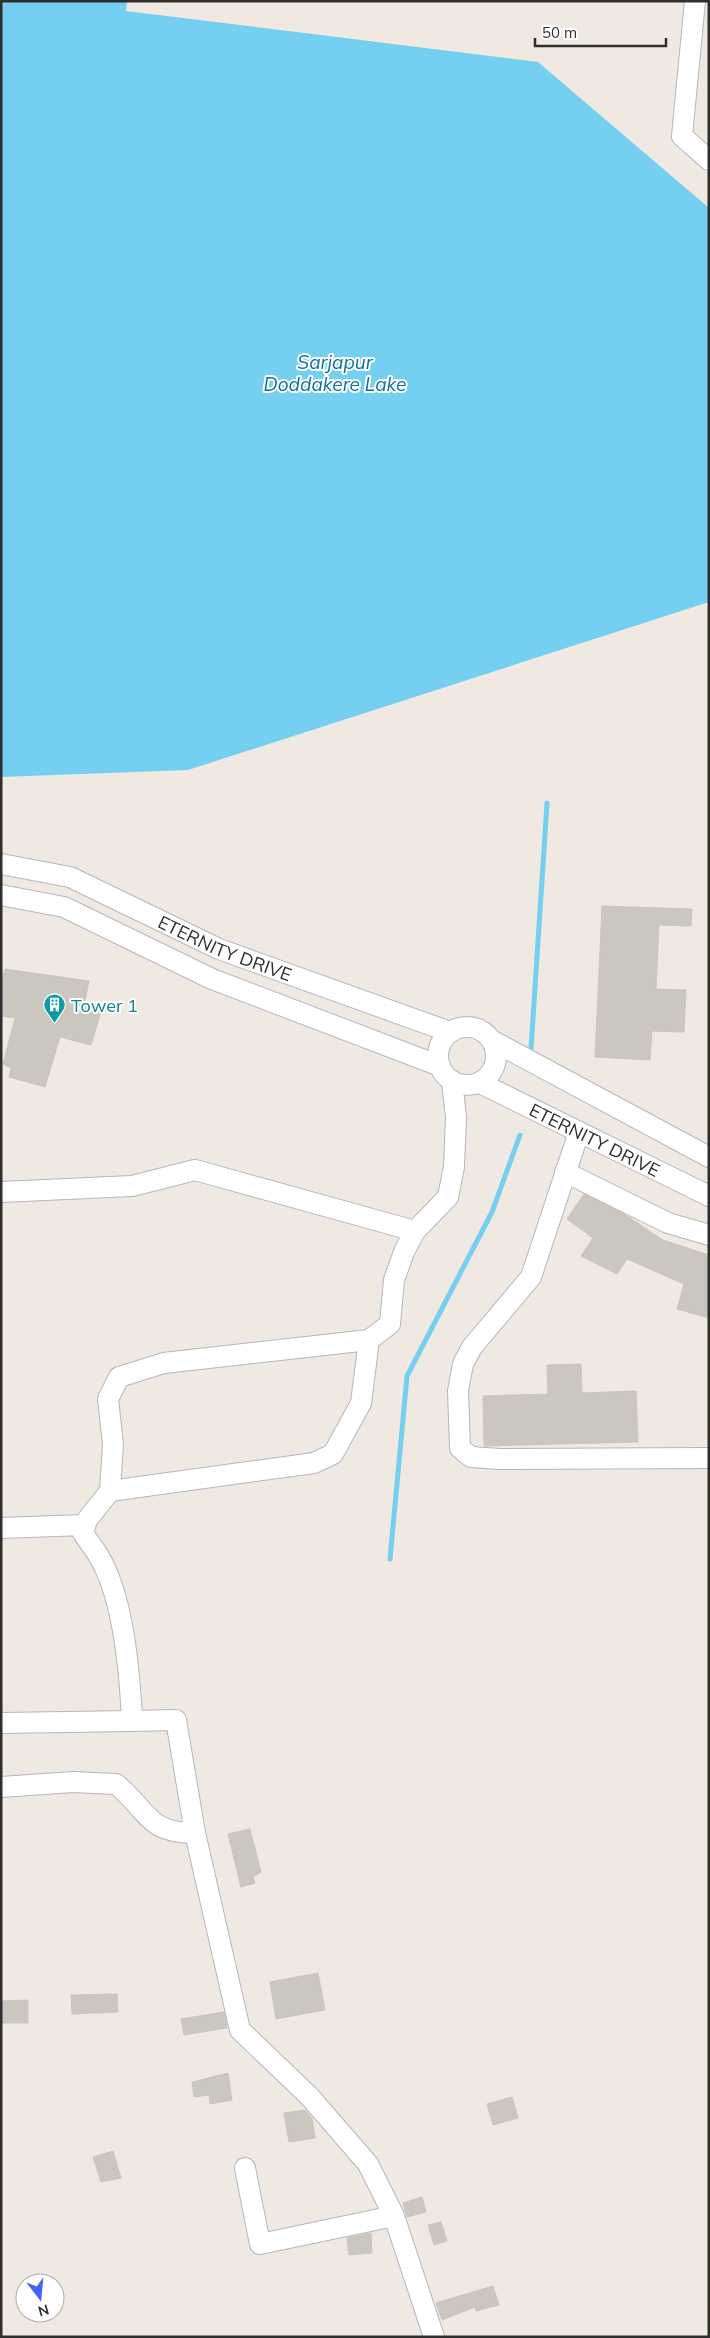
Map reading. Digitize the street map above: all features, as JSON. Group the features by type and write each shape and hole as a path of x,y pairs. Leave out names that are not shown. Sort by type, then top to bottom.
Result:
{"street":[{"path":"695,1 682,136 709,160"},
{"name":"ETERNITY DRIVE","path":"1,864 70,877 218,949 450,1032 468,1027 486,1033 493,1041 709,1157"},
{"name":"ETERNITY DRIVE","path":"1,895 64,907 212,980 446,1074 460,1085 480,1083 709,1196"},
{"path":"132,1721 130,1676 114,1594 104,1565 83,1533 84,1525 110,1491 113,1444 108,1398 119,1377 164,1362 369,1340 390,1324 394,1280 404,1252 415,1231 448,1198 454,1166 456,1117 439,1048 450,1032"},
{"path":"480,1083 488,1077 495,1064 496,1050 493,1041"},
{"path":"579,1132 531,1277 472,1347 463,1364 458,1392 460,1448 471,1457 498,1459 709,1458"},
{"path":"1,1192 132,1186 195,1170 415,1231"},
{"path":"565,1172 668,1223 709,1236"},
{"path":"110,1491 314,1463 333,1454 361,1403 369,1340"},
{"path":"1,1528 84,1525"},
{"path":"1,1723 176,1720 195,1833 240,2030 310,2097 368,2164 394,2216 434,2337"},
{"path":"1,1787 73,1782 116,1784 161,1829 176,1833 195,1833"},
{"path":"245,2168 260,2244 394,2216"}],"water":[{"name":"Sarjapur Doddakere Lake","path":"1,1 127,1 126,11 538,62 709,208 709,602 188,770 1,777"}],"building":[{"path":"602,906 692,909 691,926 659,925 656,989 686,990 684,1032 652,1031 650,1060 595,1057"},
{"name":"Tower 1","path":"5,969 89,981 84,1006 102,1008 91,1045 60,1037 45,1087 9,1077 11,1068 3,1064 15,1018 1,1016 1,984"},
{"path":"584,1194 624,1214 663,1240 709,1255 709,1318 677,1309 684,1284 627,1259 617,1274 581,1256 593,1238 567,1219"},
{"path":"581,1364 582,1393 636,1391 638,1442 484,1446 483,1396 548,1394 547,1365"},
{"path":"250,1829 261,1872 253,1877 255,1883 241,1887 228,1834"},
{"path":"318,1973 325,2010 276,2019 270,1982"},
{"path":"117,1994 118,2012 72,2014 71,1995"},
{"path":"28,2000 28,2023 1,2023 1,2001"},
{"path":"224,2012 227,2028 184,2035 181,2019"},
{"path":"228,2073 232,2100 210,2104 209,2095 194,2097 192,2082"},
{"path":"512,2097 518,2118 493,2125 487,2104"},
{"path":"305,2110 312,2118 315,2138 289,2142 284,2113"},
{"path":"113,2151 121,2178 101,2182 93,2157"},
{"path":"422,2197 426,2212 407,2217 403,2203"},
{"path":"441,2222 447,2241 434,2245 428,2225"},
{"path":"371,2233 372,2253 349,2255 347,2238"},
{"path":"493,2286 499,2305 476,2311 475,2307 442,2320 436,2303"}],"waterway":[{"path":"531,1049 547,803"},
{"path":"390,1559 407,1376 492,1212 520,1135"}],"place":[{"name":"Tower 1","path":"55,1024"}]}
